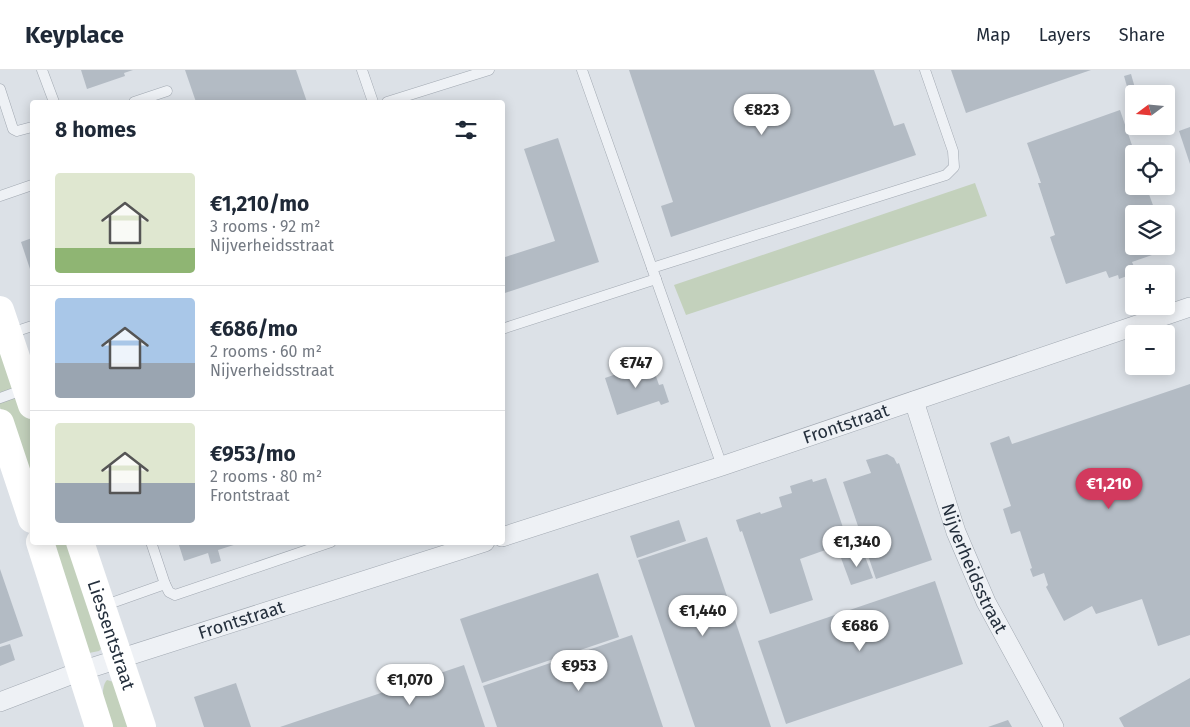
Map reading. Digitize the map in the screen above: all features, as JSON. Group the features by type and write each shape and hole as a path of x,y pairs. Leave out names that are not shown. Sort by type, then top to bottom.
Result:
{"street":[{"name":"Frontstraat","path":"505,536 722,466 1190,306"},
{"path":"10,327 30,390"},
{"name":"Nijverheidsstraat","path":"914,401 956,532 986,602 1054,727"},
{"path":"0,423 30,513"},
{"path":"41,545 80,671 100,727"},
{"name":"Liessentstraat","path":"81,545 142,727"},
{"name":"Frontstraat","path":"0,702 80,671 119,660 465,546"}],"lane":[{"path":"42,70 53,100"},
{"path":"362,70 372,100"},
{"path":"393,100 489,70"},
{"path":"582,70 722,466"},
{"path":"652,268 946,176 954,167 953,151 925,70"},
{"path":"0,89 13,129 17,132 30,128"},
{"path":"140,100 167,91"},
{"path":"0,196 30,187"},
{"path":"505,328 656,279"},
{"path":"0,398 30,393"},
{"path":"152,545 164,584 169,592 175,595 323,545"},
{"path":"102,607 164,584"}],"green space":[{"path":"975,183 987,216 686,315 674,285"},
{"path":"0,328 30,418 30,499 0,407"},
{"path":"46,545 74,545 102,648 99,651 89,653"},
{"path":"107,680 117,683 134,727 107,727 103,689"}],"building":[{"path":"81,70 133,70 124,73 125,76 87,89"},
{"path":"185,70 296,70 306,100 195,100"},
{"path":"629,70 874,70 894,126 904,123 916,155 671,237 661,206 673,202"},
{"path":"951,70 1091,70 966,113"},
{"path":"1131,74 1134,85 1127,85 1124,76"},
{"path":"1120,110 1125,125 1125,135 1129,135 1132,145 1125,145 1125,195 1149,195 1153,205 1125,205 1125,255 1152,255 1132,262 1133,265 1125,265 1125,277 1119,279 1118,275 1109,278 1106,271 1066,284 1050,237 1055,235 1038,183 1041,183 1027,143"},
{"path":"1190,127 1190,164 1179,131"},
{"path":"558,138 599,262 505,293 505,257 555,241 524,149"},
{"path":"30,239 30,269 21,242"},
{"path":"651,362 659,385 663,384 669,402 661,405 659,401 617,415 605,378"},
{"path":"1190,384 1190,635 1158,646 1142,599 1096,614 1092,606 1064,621 1046,587 1048,585 1044,573 1033,577 1020,531 1011,534 1003,509 1011,506 990,443 1009,436 1012,444"},
{"path":"887,454 894,458 897,464 899,463 932,560 876,579 843,482 871,473 866,460"},
{"path":"826,478 848,542 800,559 813,600 770,614 742,531 740,532 736,520 782,507 779,497 792,493 790,486 812,479 813,482"},
{"path":"679,520 686,541 637,558 630,536"},
{"path":"707,537 771,727 695,727 638,560"},
{"path":"179,545 234,545 218,550 221,561 211,564 208,553 184,561"},
{"path":"863,551 873,578 851,585 841,558"},
{"path":"0,569 23,636 0,644"},
{"path":"598,573 619,637 482,683 460,619"},
{"path":"935,581 963,664 786,724 758,641"},
{"path":"632,635 663,727 497,727 483,686"},
{"path":"10,644 15,660 0,666 0,647"},
{"path":"464,665 485,727 280,727"},
{"path":"1190,678 1190,727 1124,727 1119,718"},
{"path":"236,683 251,727 204,727 194,697"},
{"path":"1008,720 1012,727 988,727"}]}
